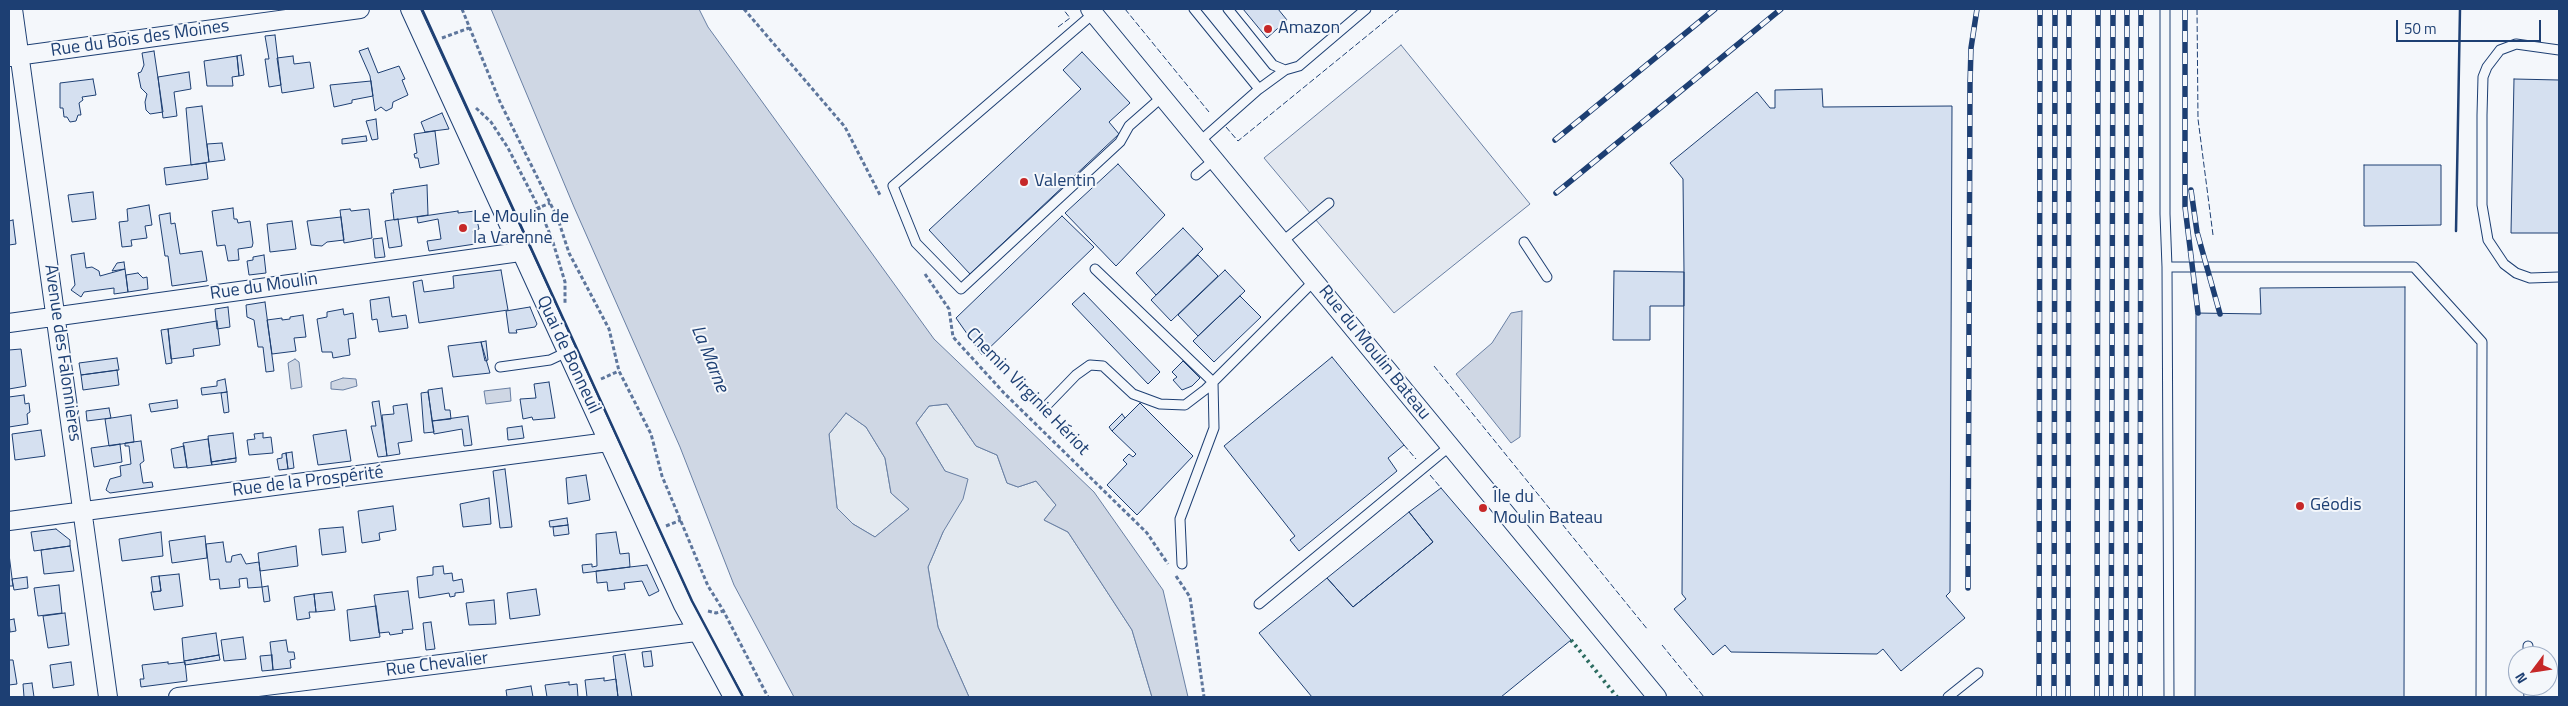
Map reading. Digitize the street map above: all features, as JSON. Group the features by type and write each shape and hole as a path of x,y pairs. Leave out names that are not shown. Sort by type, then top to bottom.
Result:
{"street":[{"name":"Avenue des Falonnières","path":"13,9 14,57 57,316 108,697"},
{"name":"Rue du Bois des Moines","path":"14,57 360,9"},
{"name":"Quai de Bonneuil","path":"410,9 696,632 733,697"},
{"name":"Rue du Moulin Bateau","path":"1092,11 1657,697"},
{"name":"Rue du Moulin","path":"9,322 520,252"},
{"name":"Rue de la Prospérité","path":"9,521 608,442"},
{"name":"Rue Chevalier","path":"178,697 696,632"}],"lane":[{"path":"1194,9 1259,89"},
{"path":"1228,9 1273,65 1286,70"},
{"path":"1199,142 1259,89 1286,70 1299,66 1366,9"},
{"path":"2165,9 2169,697"},
{"path":"1092,11 893,186 916,243 961,289 1120,142 1129,126 1162,96"},
{"path":"2559,50 2516,44 2500,50 2493,58 2483,77 2482,115 2482,205 2488,240 2504,264 2516,273 2530,278 2559,277"},
{"path":"1196,175 1214,160"},
{"path":"1283,241 1329,203"},
{"path":"1524,242 1546,277"},
{"path":"2167,267 2414,267 2482,342 2481,697"},
{"path":"1095,269 1213,382 1214,428 1180,519 1182,564"},
{"path":"1048,404 1076,375 1090,365 1103,366 1133,394 1160,404 1185,404 1213,382 1315,280"},
{"path":"500,367 550,360 567,352"},
{"path":"1259,604 1450,446"},
{"path":"1951,696 1978,673"}],"path":[{"path":"462,9 519,143 550,203 570,253 609,329 619,371 651,434 662,476 708,586 723,610 734,635 768,697"},
{"path":"744,9 845,127 881,196"},
{"path":"441,38 469,28"},
{"path":"474,105 491,122 508,148 539,208 552,238 565,282 565,308"},
{"path":"524,214 550,203"},
{"name":"Chemin Virginie Hériot","path":"923,271 949,309 954,337 1004,393 1147,533 1169,565"},
{"path":"601,379 619,371"},
{"path":"665,526 681,520"},
{"path":"1174,573 1190,597 1204,697"},
{"path":"704,610 716,614 723,610"}],"shaded area":[{"path":"1401,45 1530,204 1394,313 1264,158"},
{"path":"947,404 976,446 997,455 1007,483 1018,487 1036,481 1056,505 1044,520 1068,532 1132,630 1152,697 969,697 938,627 928,567 943,532 945,471 916,423 929,406"},
{"path":"846,413 866,427 885,458 891,493 909,509 875,537 853,524 837,508 829,434"}],"water":[{"name":"La Marne","path":"491,9 699,9 708,27 934,339 1094,492 1163,590 1188,697 1152,697 1132,630 1068,532 1044,520 1056,505 1036,481 1018,487 1007,483 997,455 976,446 947,404 929,406 916,423 945,471 968,479 963,499 943,532 928,567 938,627 969,697 794,697 734,585 680,447 574,207","holes":["846,413 866,427 885,458 891,493 909,509 875,537 853,524 837,508 829,434"]},
{"path":"1522,311 1520,437 1511,443 1456,374 1492,343 1511,313"},
{"path":"295,359 299,362 302,387 291,389 288,363"},
{"path":"343,378 356,379 357,386 343,390 331,389 331,382"},
{"path":"510,388 511,401 486,404 484,391"}],"building":[{"name":"Amazon","path":"1243,9 1278,9 1287,20 1267,38"},
{"path":"275,35 281,85 269,87 265,59 269,59 265,36"},
{"path":"368,48 378,73 399,66 405,79 402,80 408,95 393,102 392,108 386,111 381,107 375,111 370,76 359,51"},
{"path":"154,51 163,112 150,114 146,110 147,94 141,88 138,73 141,72 144,65 142,53"},
{"name":"Valentin","path":"1082,52 1130,103 1109,122 1119,134 970,274 929,230 1081,89 1063,70"},
{"path":"241,55 244,75 239,76 237,56"},
{"path":"237,56 239,76 232,77 233,86 207,86 204,61"},
{"path":"293,56 294,64 310,62 314,88 282,93 277,58"},
{"path":"189,72 191,89 174,92 177,116 163,118 158,77"},
{"path":"93,79 96,95 82,97 83,100 79,103 81,115 78,115 76,121 70,122 67,117 64,117 63,108 60,108 60,83"},
{"path":"2514,79 2559,80 2559,233 2511,233"},
{"path":"371,81 373,96 352,100 352,103 334,107 330,85"},
{"path":"1822,89 1823,107 1952,106 1950,592 1946,596 1965,618 1901,671 1883,649 1877,654 1731,652 1725,645 1713,655 1674,609 1686,599 1682,594 1684,272 1683,179 1670,163 1757,92 1770,108 1775,108 1775,90"},
{"path":"202,106 209,162 191,165 186,108"},
{"path":"442,113 449,129 425,132 421,122"},
{"path":"376,119 378,139 372,140 366,121"},
{"path":"435,131 439,164 420,168 418,158 415,158 414,154 417,153 414,134"},
{"path":"366,136 367,141 342,144 342,139"},
{"path":"222,143 225,160 209,162 207,144"},
{"path":"206,163 208,179 166,185 164,168"},
{"path":"1118,164 1165,215 1116,266 1065,213"},
{"path":"2364,165 2441,165 2441,225 2364,226"},
{"path":"427,185 428,215 394,220 391,193 394,193 393,190"},
{"path":"93,192 96,219 72,222 68,195"},
{"path":"149,205 152,225 145,226 147,238 131,240 132,246 122,247 119,222 128,221 127,209"},
{"path":"233,208 234,219 237,219 238,223 250,221 253,243 252,247 238,249 239,260 228,261 225,245 217,246 212,211"},
{"path":"350,209 351,211 369,209 372,238 344,243 340,210"},
{"path":"458,211 458,213 475,211 479,229 473,231 475,244 429,251 427,241 441,239 438,219 418,223 417,217"},
{"path":"170,213 171,224 175,223 180,254 202,251 207,281 172,286 159,215"},
{"path":"1062,216 1094,247 982,355 956,318"},
{"path":"341,217 344,240 327,242 322,246 311,245 307,221"},
{"path":"398,219 402,246 389,248 385,221"},
{"path":"13,220 16,244 9,245 9,221"},
{"path":"292,221 296,249 270,252 267,224"},
{"path":"1183,228 1203,249 1156,295 1136,273"},
{"path":"382,238 385,257 375,258 373,239"},
{"path":"84,253 86,268 92,267 99,271 100,276 125,269 128,292 114,294 114,288 84,292 81,297 71,290 75,285 71,255"},
{"path":"264,255 266,273 249,275 247,261 253,260 253,257"},
{"path":"1198,255 1218,276 1171,321 1151,300"},
{"path":"124,262 125,269 112,271 117,263"},
{"path":"501,270 508,310 419,323 413,282 422,280 424,292 454,288 453,276"},
{"path":"1225,270 1245,291 1198,336 1178,315"},
{"path":"1614,271 1684,272 1684,306 1650,306 1650,340 1613,340"},
{"path":"138,273 143,278 147,277 148,289 128,292 126,275"},
{"name":"Géodis","path":"2405,287 2404,697 2195,697 2196,313 2261,314 2260,288"},
{"path":"1084,293 1160,372 1148,384 1072,304"},
{"path":"1240,296 1261,317 1214,362 1193,341"},
{"path":"389,297 392,317 406,315 408,328 379,332 377,319 372,320 370,300"},
{"path":"265,302 274,371 266,372 263,347 258,347 254,320 247,317 246,305"},
{"path":"228,307 230,327 217,329 215,309"},
{"path":"530,307 537,324 535,327 516,330 517,333 509,333 506,311"},
{"path":"343,309 344,315 353,313 356,338 348,339 350,355 333,358 332,352 322,352 317,319 327,317 327,312"},
{"path":"303,315 306,337 294,338 296,351 272,354 267,320 290,319 290,317"},
{"path":"217,321 220,345 193,349 194,356 171,359 168,329"},
{"path":"168,329 172,363 166,364 161,330"},
{"path":"486,341 488,360 485,361 481,342"},
{"path":"481,342 490,373 453,377 448,346"},
{"path":"21,349 26,386 9,389 9,350"},
{"path":"1332,357 1404,445 1388,458 1397,471 1299,551 1290,540 1295,536 1224,446"},
{"path":"117,358 119,370 81,375 79,363"},
{"path":"1183,361 1200,378 1192,386 1182,390 1173,380 1177,377 1172,372"},
{"path":"117,370 119,385 83,390 81,375"},
{"path":"225,379 227,392 202,395 201,388 217,386 217,381"},
{"path":"549,382 555,418 533,420 532,417 523,419 520,399 536,398 534,384"},
{"path":"442,388 445,410 450,410 451,419 432,421 428,390"},
{"path":"227,392 229,412 224,413 221,393"},
{"path":"428,392 434,432 424,433 421,393"},
{"path":"24,395 25,404 29,403 28,424 9,427 9,397"},
{"path":"177,400 178,408 151,412 149,404"},
{"path":"379,401 387,456 378,457 371,426 376,426 372,402"},
{"path":"1140,403 1193,456 1137,515 1107,485 1127,464 1123,460 1129,454 1133,457 1136,454 1112,431"},
{"path":"407,404 412,441 398,443 400,454 387,456 382,415 394,414 393,406"},
{"path":"109,408 111,418 87,421 86,411"},
{"path":"1122,414 1125,418 1112,431 1109,427"},
{"path":"131,415 134,442 109,446 105,419"},
{"path":"468,416 472,445 464,446 462,429 434,434 432,421"},
{"path":"522,426 524,438 508,440 507,428"},
{"path":"41,430 45,456 15,460 12,434"},
{"path":"346,430 351,461 318,465 313,435"},
{"path":"233,433 236,458 211,462 208,436"},
{"path":"263,433 263,438 271,437 273,453 249,455 247,440 255,439 254,434"},
{"path":"208,439 212,465 187,468 183,443"},
{"path":"141,441 144,461 140,464 143,483 152,482 153,487 110,493 106,490 110,479 121,476 120,466 131,464 129,446 125,446 125,443"},
{"path":"120,444 122,462 94,467 91,448"},
{"path":"184,446 187,467 174,468 171,449"},
{"path":"292,452 294,468 288,469 286,453"},
{"path":"286,453 288,469 279,470 277,459 282,458 282,454"},
{"path":"236,458 236,462 212,465 211,462"},
{"path":"505,469 512,527 500,528 493,471"},
{"path":"586,475 590,500 568,504 566,478"},
{"path":"1441,488 1571,640 1501,697 1312,697 1259,633 1327,578 1353,607 1433,542 1409,512"},
{"path":"489,498 491,524 463,527 460,504"},
{"path":"393,506 396,530 379,533 380,540 362,543 358,511"},
{"path":"1409,512 1433,542 1353,607 1327,578"},
{"path":"567,518 568,525 550,527 549,521"},
{"path":"568,525 569,534 554,536 553,527"},
{"path":"343,527 346,552 322,555 319,529"},
{"path":"56,529 70,540 70,546 34,551 31,532"},
{"path":"161,532 163,556 122,561 119,539"},
{"path":"616,532 620,554 629,553 630,567 583,573 582,565 592,564 592,567 597,566 596,534"},
{"path":"205,536 207,558 172,563 169,541"},
{"path":"223,542 226,562 231,562 232,556 241,554 246,564 259,562 262,587 248,588 247,578 239,579 240,587 220,589 219,579 210,580 206,544"},
{"path":"70,546 74,571 44,574 41,550"},
{"path":"296,546 298,566 260,571 258,553"},
{"path":"9,554 13,586 9,586"},
{"path":"647,565 659,591 649,596 642,581 624,583 625,589 608,591 607,582 597,583 596,571"},
{"path":"443,566 444,574 452,573 453,581 462,579 464,592 455,593 455,596 450,597 449,593 419,598 417,577 433,575 433,567"},
{"path":"179,574 183,606 154,610 151,592 161,591 159,576"},
{"path":"159,576 161,591 153,592 151,577"},
{"path":"27,577 28,588 14,590 12,579"},
{"path":"59,585 62,613 38,616 34,588"},
{"path":"268,586 270,601 264,602 262,587"},
{"path":"536,589 540,615 510,619 507,593"},
{"path":"408,591 413,629 402,630 403,633 390,635 389,632 379,633 374,595"},
{"path":"332,592 335,610 316,612 314,594"},
{"path":"314,594 316,612 309,612 310,618 297,620 294,597"},
{"path":"494,600 496,624 469,625 466,603"},
{"path":"376,606 380,637 350,641 347,610"},
{"path":"65,613 69,645 48,648 43,616"},
{"path":"14,619 16,631 10,632 9,620"},
{"path":"431,622 435,649 426,650 423,623"},
{"path":"216,633 219,655 184,661 182,638"},
{"path":"243,637 246,659 224,661 221,640"},
{"path":"286,640 288,652 294,652 295,659 290,660 291,668 273,670 270,642"},
{"path":"651,651 653,666 644,667 642,652"},
{"path":"625,654 632,697 618,697 613,656"},
{"path":"219,655 220,660 185,665 184,661"},
{"path":"272,655 273,670 262,671 260,656"},
{"path":"9,660 13,660 17,684 9,685"},
{"path":"71,662 74,685 53,688 50,665"},
{"path":"168,662 168,664 185,662 187,681 141,687 140,679 144,679 142,665"},
{"path":"604,678 604,681 616,679 618,697 587,697 585,680"},
{"path":"569,682 569,685 577,684 578,697 547,697 545,685"},
{"path":"32,683 34,697 24,697 23,684"},
{"path":"531,686 533,697 507,697 506,690"}],"railway":[{"path":"1555,140 1715,9"},
{"path":"1556,193 1781,9"},
{"path":"1968,588 1970,84 1971,48 1977,9"},
{"path":"2039,697 2040,9"},
{"path":"2054,697 2055,9"},
{"path":"2068,697 2069,9"},
{"path":"2097,697 2098,9"},
{"path":"2111,697 2113,9"},
{"path":"2126,697 2127,9"},
{"path":"2140,697 2141,9"},
{"path":"2185,9 2185,207 2198,313"},
{"path":"2191,190 2197,232 2220,314"}],"hedge":[{"path":"1571,640 1617,697"}],"fence":[{"path":"1058,27 1070,18 1063,9"},
{"path":"1125,9 1209,112"},
{"path":"1226,127 1238,141 1400,9"},
{"path":"2197,9 2198,119 2213,235"},
{"path":"1434,366 1648,630"},
{"path":"1404,445 1416,459"},
{"path":"1430,475 1441,488"},
{"path":"1662,645 1704,697"}],"wall":[{"path":"422,9 692,601 743,697"},
{"path":"2456,231 2460,9"}],"place":[{"name":"Amazon","path":"1268,29"},
{"name":"Valentin","path":"1024,182"},
{"name":"Le Moulin de la Varenne","path":"463,228"},
{"name":"Géodis","path":"2300,506"},
{"name":"Île du Moulin Bateau","path":"1483,508"}]}
